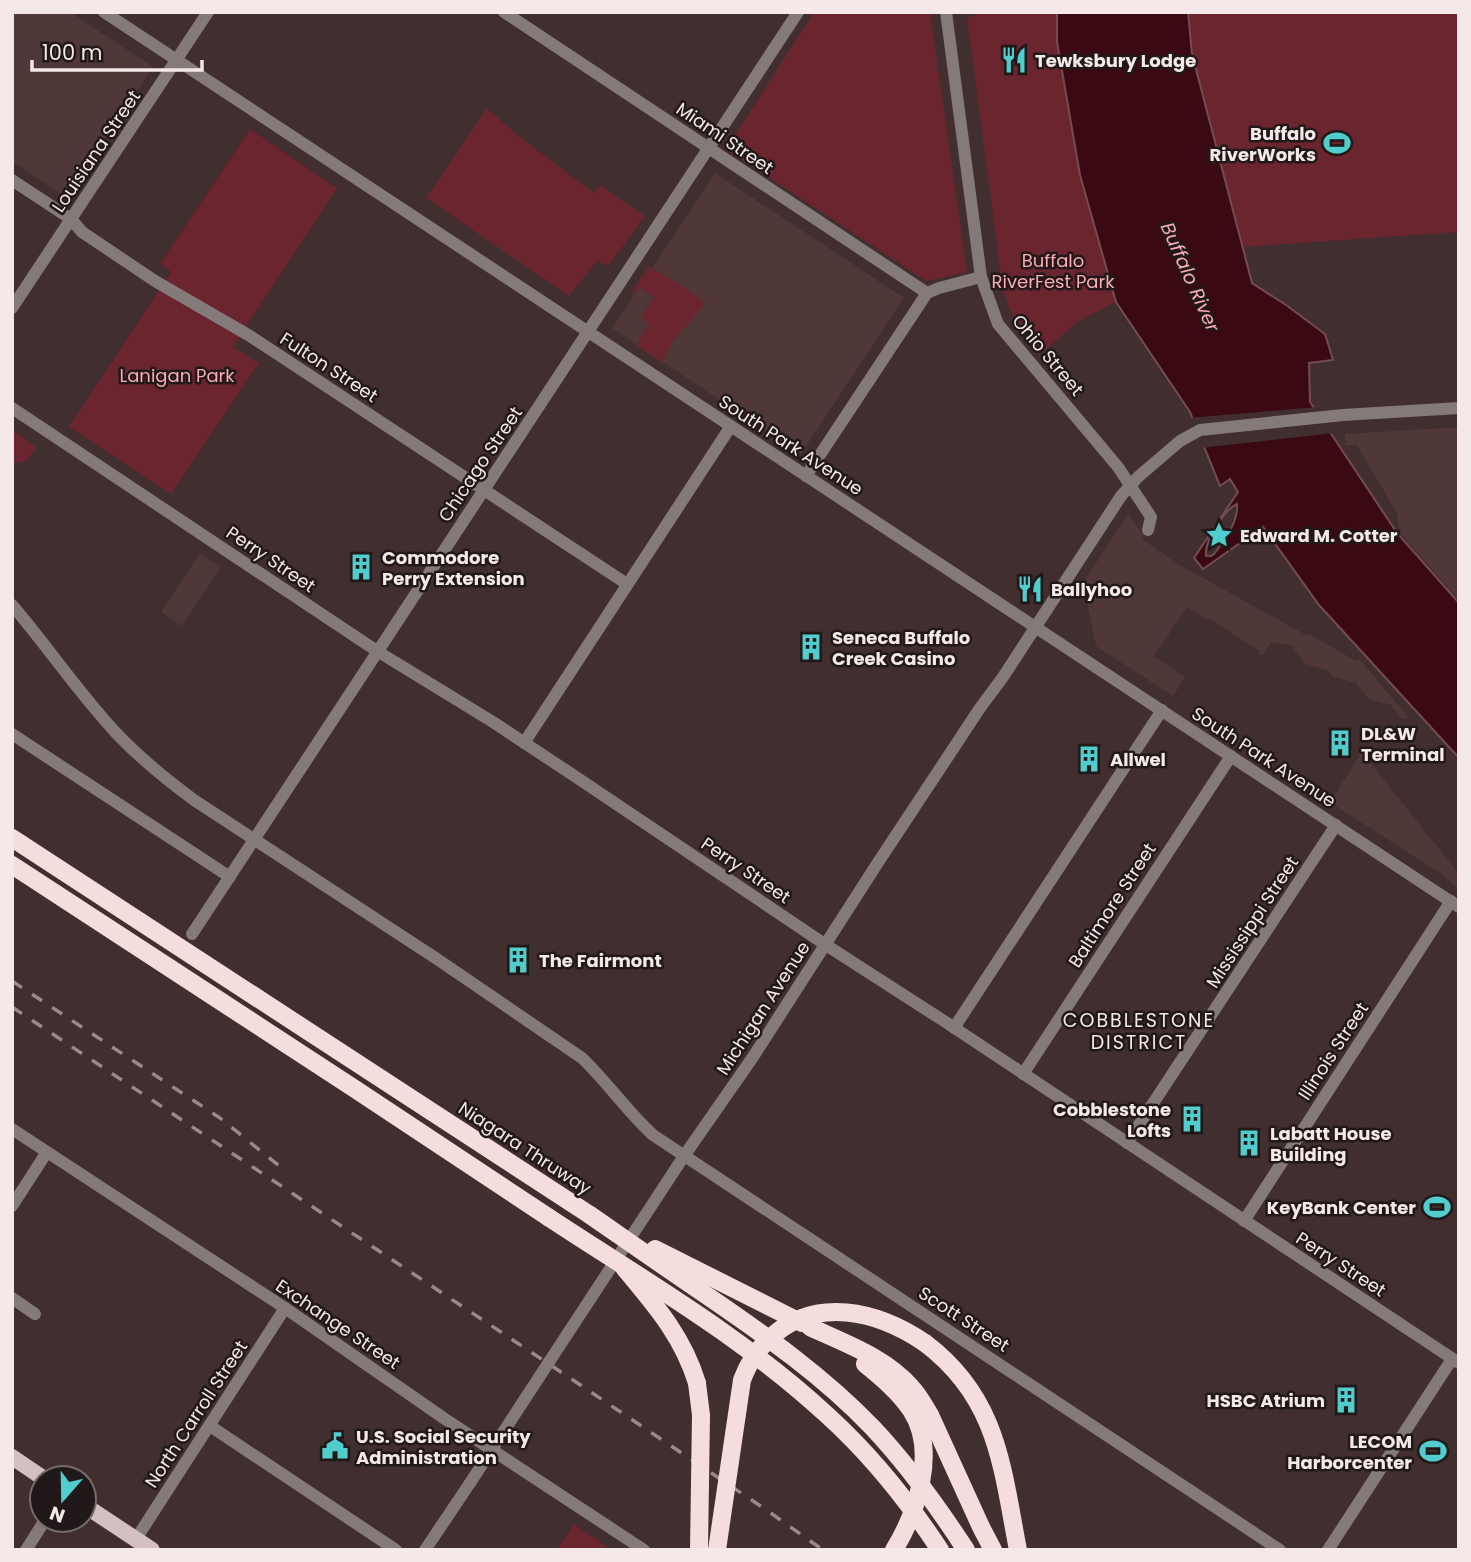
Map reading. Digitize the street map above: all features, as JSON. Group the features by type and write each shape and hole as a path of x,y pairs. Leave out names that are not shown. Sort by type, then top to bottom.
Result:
{"highway":[{"name":"Niagara Thruway","path":"14,839 590,1215 776,1343 872,1427 912,1474 966,1550"},
{"path":"12,865 736,1341 828,1415 864,1452 940,1550"},
{"path":"590,1215 882,1363 909,1384 930,1415 993,1550"},
{"path":"624,1267 670,1324 691,1364 697,1384 701,1415 699,1550"},
{"path":"717,1550 738,1400 746,1369 760,1347 784,1326 805,1316 831,1312 855,1313 879,1319 907,1331 942,1356 959,1373 983,1410 993,1432 1018,1550"},
{"path":"810,1326 880,1376 912,1410 919,1426 923,1441 923,1466 918,1491 906,1527 894,1550"}],"main road":[{"path":"12,1457 28,1468"},
{"path":"98,1514 152,1550"}],"street":[{"name":"South Park Avenue","path":"104,12 1455,904"},
{"name":"Louisiana Street","path":"12,308 208,12"},
{"name":"Miami Street","path":"504,12 927,293"},
{"name":"Chicago Street","path":"191,934 798,12"},
{"name":"Ohio Street","path":"946,12 981,277 998,324 1118,467 1151,517 1148,530"},
{"name":"Fulton Street","path":"12,180 71,219 82,232 155,281 250,336 627,584"},
{"path":"806,476 927,293 981,277"},
{"name":"Perry Street","path":"12,408 377,651 524,743 1456,1361"},
{"name":"Michigan Avenue","path":"425,1550 1130,485 1180,441 1200,430 1343,415 1459,408"},
{"path":"524,743 731,426"},
{"path":"12,605 97,712 144,761 194,800 254,840"},
{"path":"954,1028 1162,710"},
{"path":"12,734 230,877"},
{"name":"Baltimore Street","path":"1023,1074 1231,756"},
{"name":"Mississippi Street","path":"1127,1143 1336,825"},
{"name":"Scott Street","path":"254,840 438,959 582,1058 596,1071 631,1115 653,1135 1280,1550"},
{"name":"Illinois Street","path":"1244,1221 1455,904"},
{"name":"Exchange Street","path":"12,1129 285,1308 445,1419 644,1550"},
{"path":"12,1206 47,1152"},
{"path":"12,1298 35,1314"},
{"name":"North Carroll Street","path":"136,1539 285,1308"},
{"path":"1328,1550 1456,1361"},
{"path":"210,1426 396,1550"},
{"path":"26,1550 36,1534"}],"shaded area":[{"path":"12,12 70,12 153,67 66,197 12,161"},
{"path":"715,173 904,298 801,454 612,328"},
{"path":"1459,427 1459,600 1402,535 1398,515 1357,445 1345,445 1345,434"},
{"path":"1128,514 1144,536 1142,539 1178,564 1306,635 1309,634 1356,661 1360,660 1410,719 1401,718 1391,705 1369,700 1356,683 1305,664 1291,645 1271,642 1262,656 1259,651 1209,618 1207,620 1187,607 1154,656 1185,677 1173,696 1096,646 1083,583"},
{"path":"200,553 221,567 182,626 161,612"},
{"path":"1361,751 1459,874 1459,889 1441,874 1330,802"}],"green space":[{"path":"814,12 930,12 967,272 926,281 726,149"},
{"name":"Buffalo RiverFest Park","path":"984,12 1057,12 1057,42 1080,175 1116,302 1077,322 1043,352 1012,315 1003,291 967,18"},
{"name":"Buffalo RiverWorks","path":"1188,12 1459,12 1459,232 1242,247 1192,54"},
{"path":"487,108 516,134 594,193 600,185 645,216 608,266 597,261 569,296 426,198"},
{"name":"Lanigan Park","path":"250,129 337,188 233,347 259,363 171,494 69,427 171,272 160,264"},
{"path":"649,266 705,303 676,338 663,363 636,345 649,324 641,318 654,297 639,287 634,294 631,293"},
{"path":"12,430 36,447 27,461 12,464"},
{"path":"574,1524 612,1550 557,1550"}],"water":[{"name":"Buffalo River","path":"1057,12 1188,12 1192,54 1252,283 1325,334 1333,360 1309,363 1310,402 1397,533 1459,603 1459,758 1319,605 1263,527 1203,569 1194,558 1238,492 1230,479 1220,486 1190,412 1116,302 1080,175 1057,42","holes":["1237,504 1233,524 1222,543 1214,554 1206,556 1208,542 1221,519"]}],"pier":[{"path":"1318,407 1334,433 1201,448 1188,418"}],"railway":[{"path":"12,981 220,1118 283,1169"},
{"path":"12,1007 573,1380 823,1550"}],"place":[{"name":"Tewksbury Lodge","path":"1014,60"},
{"name":"Buffalo RiverWorks","path":"1337,143"},
{"name":"Edward M. Cotter","path":"1219,535"},
{"name":"Commodore Perry Extension","path":"361,567"},
{"name":"Ballyhoo","path":"1030,589"},
{"name":"Seneca Buffalo Creek Casino","path":"811,647"},
{"name":"DL&W Terminal","path":"1340,743"},
{"name":"Allwel","path":"1089,759"},
{"name":"The Fairmont","path":"518,960"},
{"name":"Cobblestone Lofts","path":"1192,1119"},
{"name":"Labatt House Building","path":"1249,1143"},
{"name":"KeyBank Center","path":"1437,1207"},
{"name":"HSBC Atrium","path":"1346,1400"},
{"name":"U.S. Social Security Administration","path":"335,1446"},
{"name":"LECOM Harborcenter","path":"1433,1451"}],"district":[{"name":"COBBLESTONE DISTRICT","path":"1139,1031"}]}
